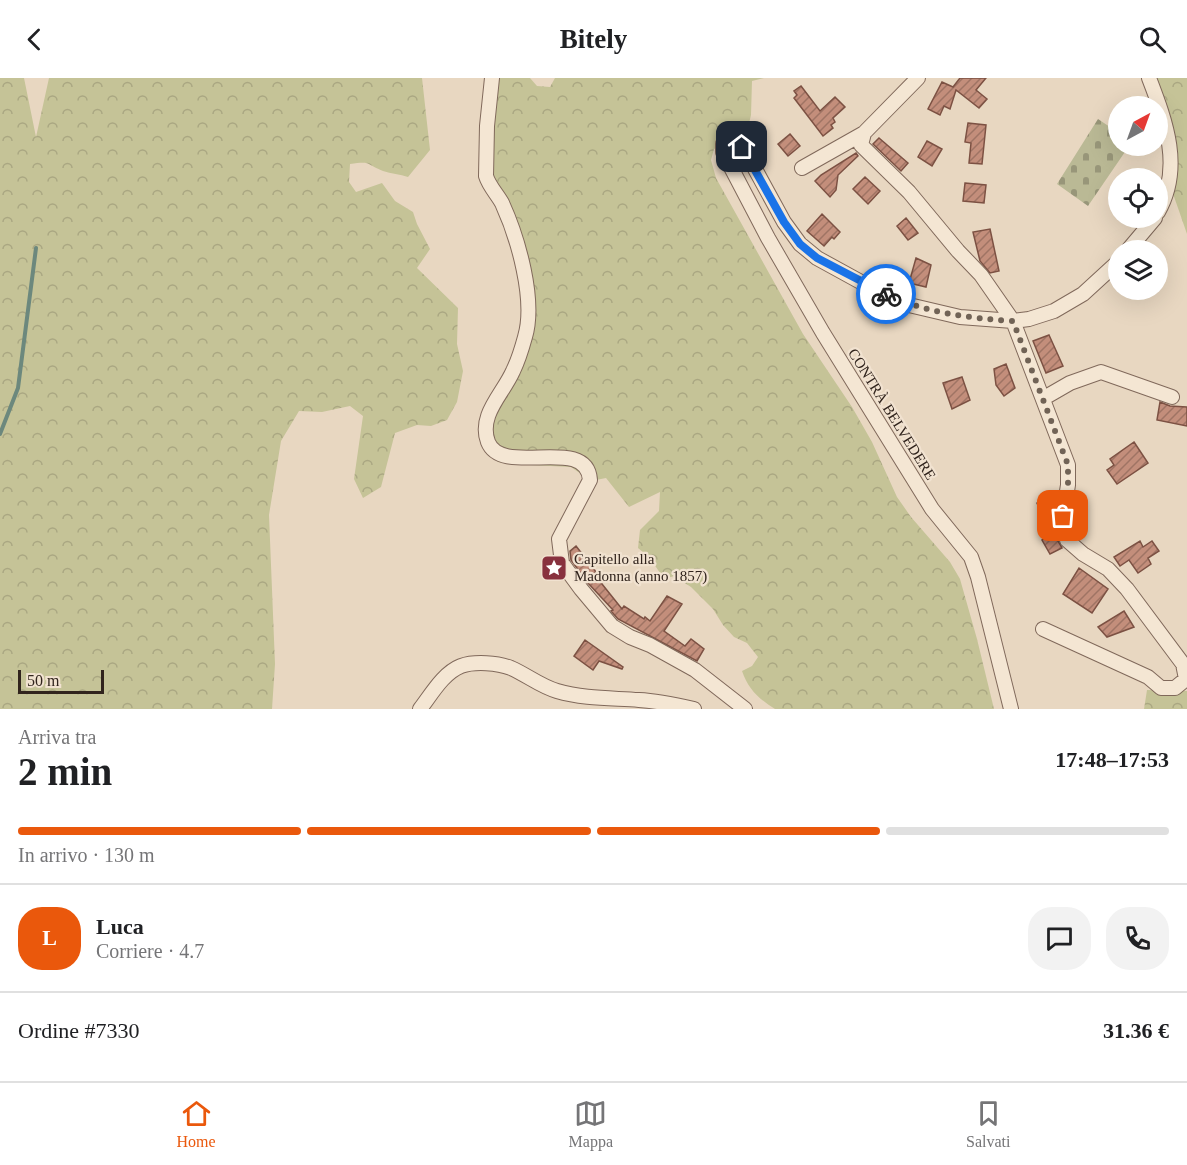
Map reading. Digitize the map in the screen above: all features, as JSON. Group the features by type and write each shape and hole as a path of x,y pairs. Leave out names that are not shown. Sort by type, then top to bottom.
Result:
{"street":[{"path":"492,78 487,126 486,176 488,183 501,201 513,231 523,268 528,314 526,334 514,369 488,413 486,426 488,442 492,448 502,454 518,459 557,457 576,461 582,465 588,472 590,480 559,539 562,563 580,589 612,626 694,670 745,709"},
{"path":"802,168 864,133 918,78"},
{"path":"1149,78 1164,122 1172,169 1168,188"},
{"path":"864,133 861,145 909,192 981,275 1013,321 1068,465 1068,485 1063,516 1067,540 1083,554 1108,569 1127,589 1183,664 1186,679 1174,688 1161,688 1148,677 1121,663 1088,651 1043,629"},
{"name":"CONTRÀ BELVEDERE","path":"1011,709 978,577 970,557 932,509 822,333 768,238 723,152 723,144 728,139 736,140 742,147 784,222 800,244 817,258 909,305 960,317 1013,321"},
{"path":"1136,240 1147,228"},
{"path":"1013,321 1037,317 1054,311 1083,294 1108,271"},
{"path":"1044,398 1070,383 1101,372 1172,397"},
{"path":"420,709 444,679 461,666 477,664 511,668 556,691 577,696 640,700 694,709"}],"green space":[{"path":"0,78 24,78 36,137 49,78 422,78 430,150 408,177 383,171 368,164 357,163 350,164 349,182 356,192 382,183 395,201 413,212 430,249 417,268 458,308 457,344 463,371 457,402 447,420 431,426 417,425 395,433 381,487 363,498 354,479 363,416 350,406 322,412 299,411 281,441 269,515 275,664 272,709 0,709"},
{"path":"493,78 530,78 537,86 550,87 555,78 764,78 752,81 751,115 744,145 726,143 714,149 711,160 716,178 803,334 852,407 872,442 897,497 950,562 960,579 994,709 775,709 755,693 744,677 742,671 752,666 758,657 747,643 734,637 713,609 691,587 674,576 668,578 660,573 650,558 638,548 640,530 659,511 660,492 629,507 606,478 591,481 571,467 498,462 489,454 487,448 489,424 513,386 522,363 529,284 491,171"},
{"path":"1150,78 1187,78 1187,234 1170,185 1165,156 1168,156 1168,96 1153,96"},
{"path":"1098,119 1108,126 1108,156 1122,156 1114,168 1108,168 1108,177 1088,206 1057,184"},
{"path":"1147,690 1187,691 1187,709 1144,709"}],"building":[{"path":"960,78 986,78 976,90 987,99 979,108 956,90 950,109 944,106 940,115 928,109 942,82 953,87"},
{"path":"801,86 820,111 835,97 845,107 833,118 835,122 831,125 833,128 823,136 794,98 797,95 794,91"},
{"path":"968,123 986,125 982,164 969,163 971,143 965,142"},
{"path":"790,134 800,146 788,156 778,144"},
{"path":"879,138 908,163 901,171 873,144"},
{"path":"927,141 942,149 932,166 918,157"},
{"path":"856,153 858,156 838,175 836,190 830,197 815,181"},
{"path":"865,177 880,191 868,204 853,189"},
{"path":"965,183 986,185 984,203 963,201"},
{"path":"822,214 840,232 824,246 807,231"},
{"path":"906,218 918,233 908,240 897,226"},
{"path":"990,229 999,271 990,273 980,261 973,232"},
{"path":"916,258 931,265 926,287 909,283"},
{"path":"1049,335 1063,366 1046,373 1033,341"},
{"path":"1006,364 1015,388 1004,396 996,385 994,369"},
{"path":"962,377 970,400 952,409 943,383"},
{"path":"1160,402 1170,406 1187,407 1187,426 1157,420"},
{"path":"1134,442 1148,463 1117,484 1107,470 1114,465 1110,459"},
{"path":"1050,497 1055,507 1052,509 1058,541 1062,548 1050,554 1042,540 1045,538 1040,522 1043,521 1037,503"},
{"path":"1140,541 1143,547 1152,541 1159,551 1148,558 1151,564 1138,573 1129,560 1120,566 1114,557"},
{"path":"576,546 596,572 594,574 622,609 624,606 650,621 667,596 682,604 664,631 685,646 691,639 704,649 697,661 618,619 571,560 570,551"},
{"path":"1079,568 1108,589 1092,613 1063,594"},
{"path":"1124,611 1134,627 1107,637 1098,627"},
{"path":"585,640 623,667 622,669 599,661 593,670 574,656"}],"waterway":[{"path":"0,434 18,388 36,248"}],"way so far":[{"path":"886,294 909,305 960,317 1013,321 1068,465 1068,485 1063,516"}],"place":[{"name":"Capitello alla Madonna (anno 1857)","path":"554,568"}],"route":[{"path":"742,147 752,161 784,222 800,244 817,258 886,294"}]}
